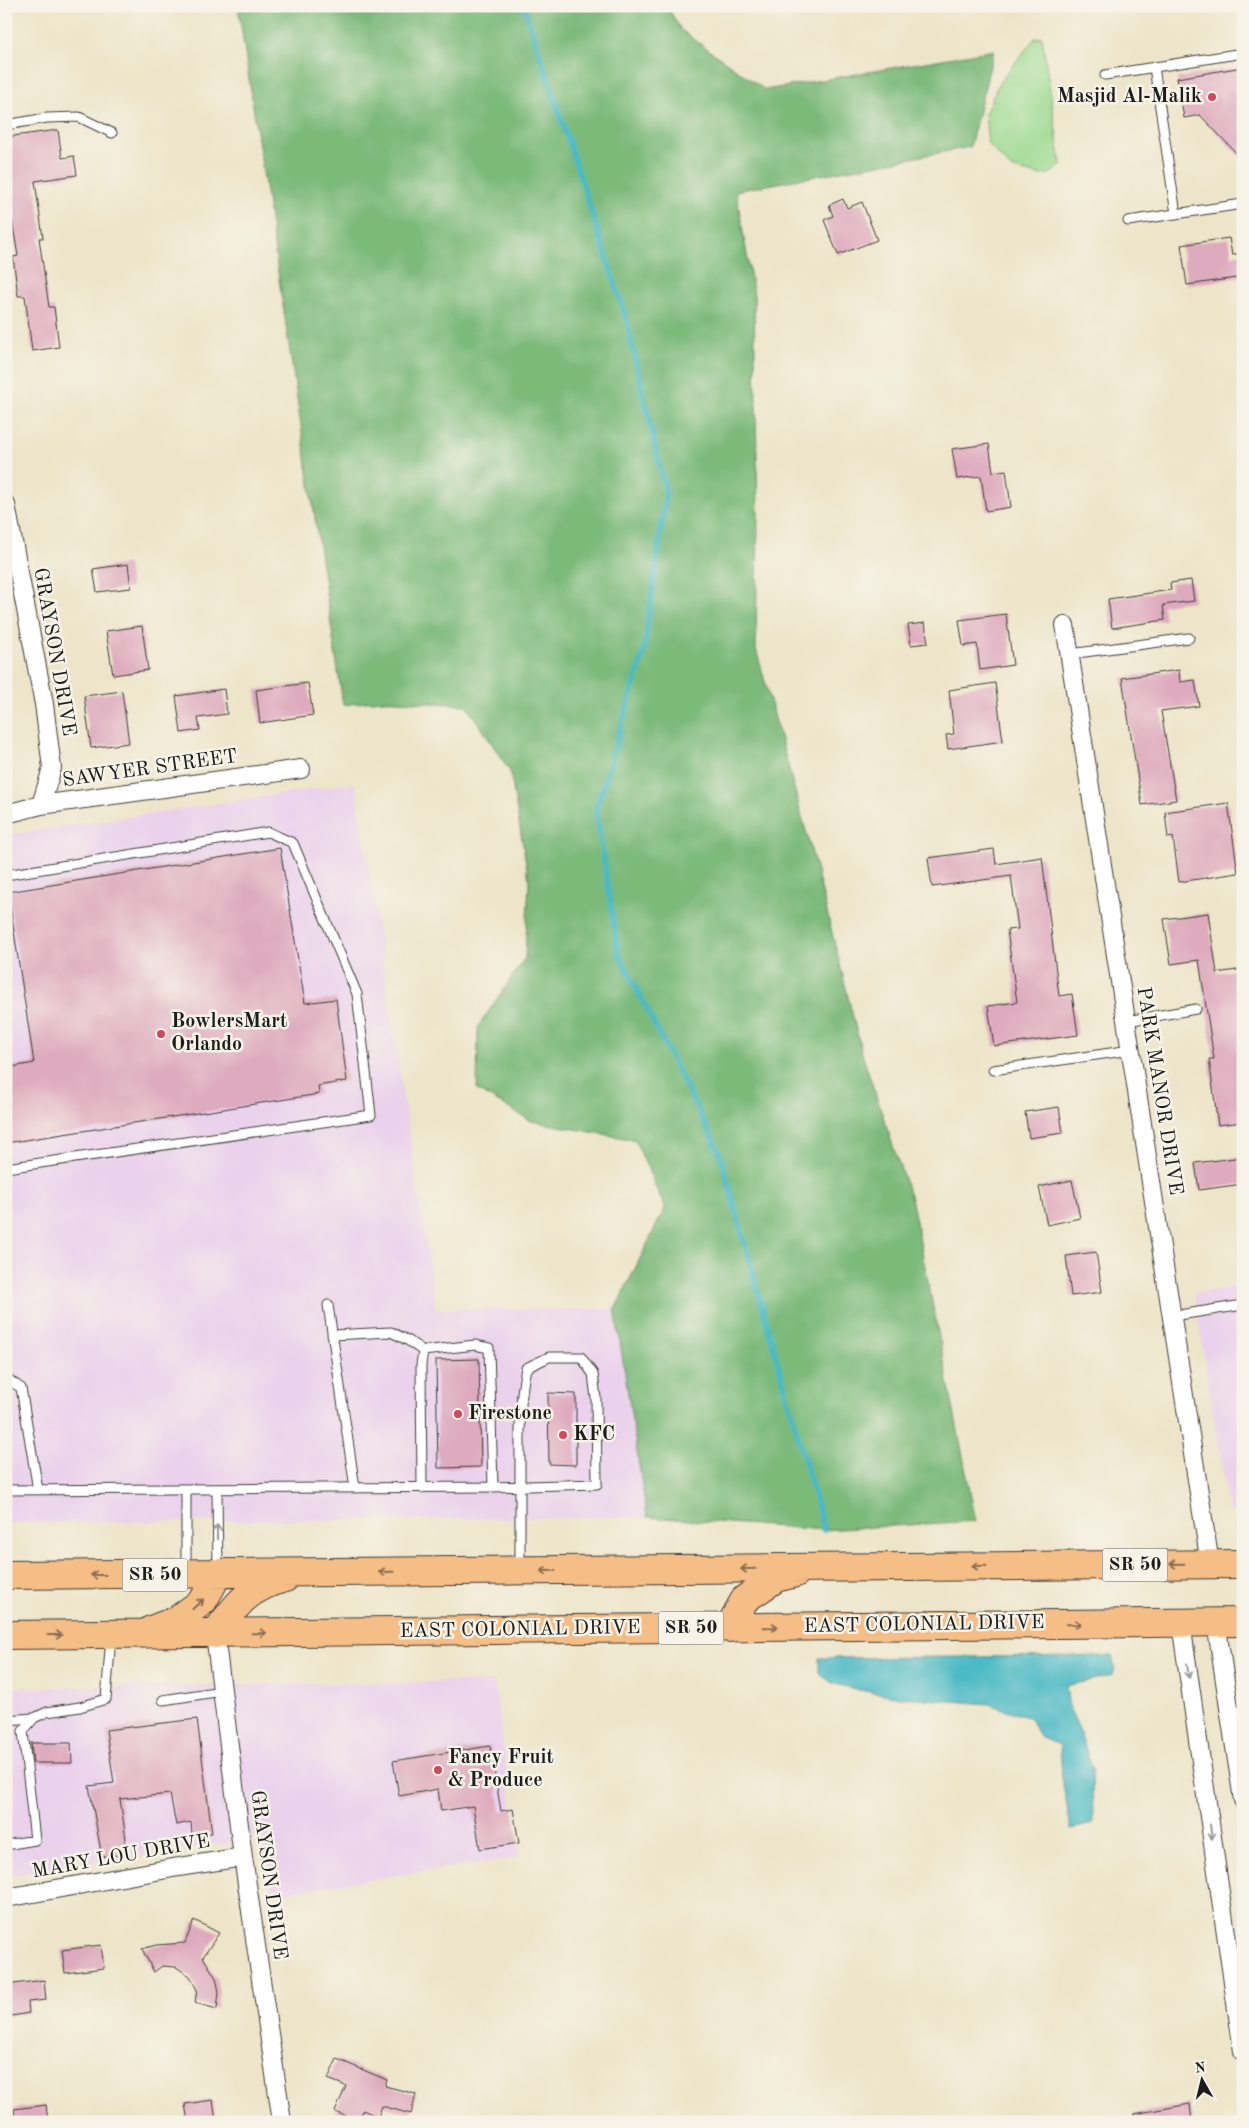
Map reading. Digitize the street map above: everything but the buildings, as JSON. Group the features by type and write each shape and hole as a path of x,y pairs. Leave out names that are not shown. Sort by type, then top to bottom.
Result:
{"highway":[{"name":"SR 50","path":"6,1575 1243,1564"},
{"path":"729,1628 746,1599 776,1578 814,1568"},
{"path":"215,1634 239,1602 267,1583 304,1573"},
{"path":"140,1634 177,1620 203,1601 218,1574"},
{"name":"EAST COLONIAL DRIVE","path":"6,1635 1243,1622"}],"street":[{"name":"GRAYSON DRIVE","path":"6,505 44,704 50,750 52,768 42,805"},
{"name":"PARK MANOR DRIVE","path":"1066,625 1210,1564"},
{"name":"SAWYER STREET","path":"6,814 42,805 301,769"},
{"path":"1181,1622 1243,2051"},
{"path":"1216,1622 1236,1712 1243,1800"},
{"name":"GRAYSON DRIVE","path":"215,1634 243,1857 282,2122"},
{"name":"MARY LOU DRIVE","path":"6,1898 243,1857"}],"lane":[{"path":"1105,75 1243,53"},
{"path":"1154,67 1176,214"},
{"path":"6,125 47,118 79,117 112,133"},
{"path":"1128,221 1243,204"},
{"path":"1070,654 1189,638"},
{"path":"6,875 268,832 293,843 356,994 371,1115 6,1168"},
{"path":"1127,1021 1196,1010"},
{"path":"993,1070 1131,1050"},
{"path":"328,1304 355,1488"},
{"path":"1173,1316 1243,1305"},
{"path":"332,1335 391,1332 423,1351 475,1345 489,1348 494,1487"},
{"path":"422,1488 420,1365 423,1351"},
{"path":"6,1490 422,1488 494,1487 520,1486 597,1484 596,1398 593,1374 581,1357 549,1357 526,1368 520,1396 520,1486 520,1571"},
{"path":"6,1378 21,1388 38,1490"},
{"path":"217,1489 218,1574"},
{"path":"186,1490 186,1574"},
{"path":"6,1720 34,1718 47,1712 80,1707 106,1699 112,1634"},
{"path":"163,1700 222,1691"},
{"path":"6,1845 35,1840 23,1731 34,1718"}],"shaded area":[{"path":"355,783 436,1309 615,1309 647,1517 6,1523 6,835"},
{"path":"1243,1286 1243,1511 1229,1511 1194,1293"},
{"path":"494,1681 520,1857 273,1894 263,1837 6,1876 6,1688"}],"green space":[{"path":"238,6 667,6 681,30 765,90 994,50 970,147 736,191 754,296 758,514 756,649 815,864 863,1057 912,1202 976,1521 824,1530 647,1517 615,1309 665,1208 635,1140 531,1121 477,1090 478,1027 525,958 529,880 510,771 466,705 380,700 343,705"},
{"path":"1042,37 1061,165 1049,174 1038,175 1011,168 988,144 985,114 999,83 1035,38"}],"water":[{"path":"1112,1656 1115,1668 1113,1675 1066,1686 1069,1707 1079,1729 1092,1768 1093,1824 1071,1829 1062,1779 1060,1745 1039,1737 1030,1718 989,1704 901,1697 859,1690 832,1683 819,1673 819,1658"}],"waterway":[{"path":"524,6 625,314 666,494 643,655 596,809 618,952 720,1154 824,1530"}],"place":[{"name":"Masjid Al-Malik","path":"1212,97"},
{"name":"BowlersMart Orlando","path":"161,1034"},
{"name":"Firestone","path":"458,1414"},
{"name":"KFC","path":"563,1435"},
{"name":"Fancy Fruit & Produce","path":"438,1770"}]}
